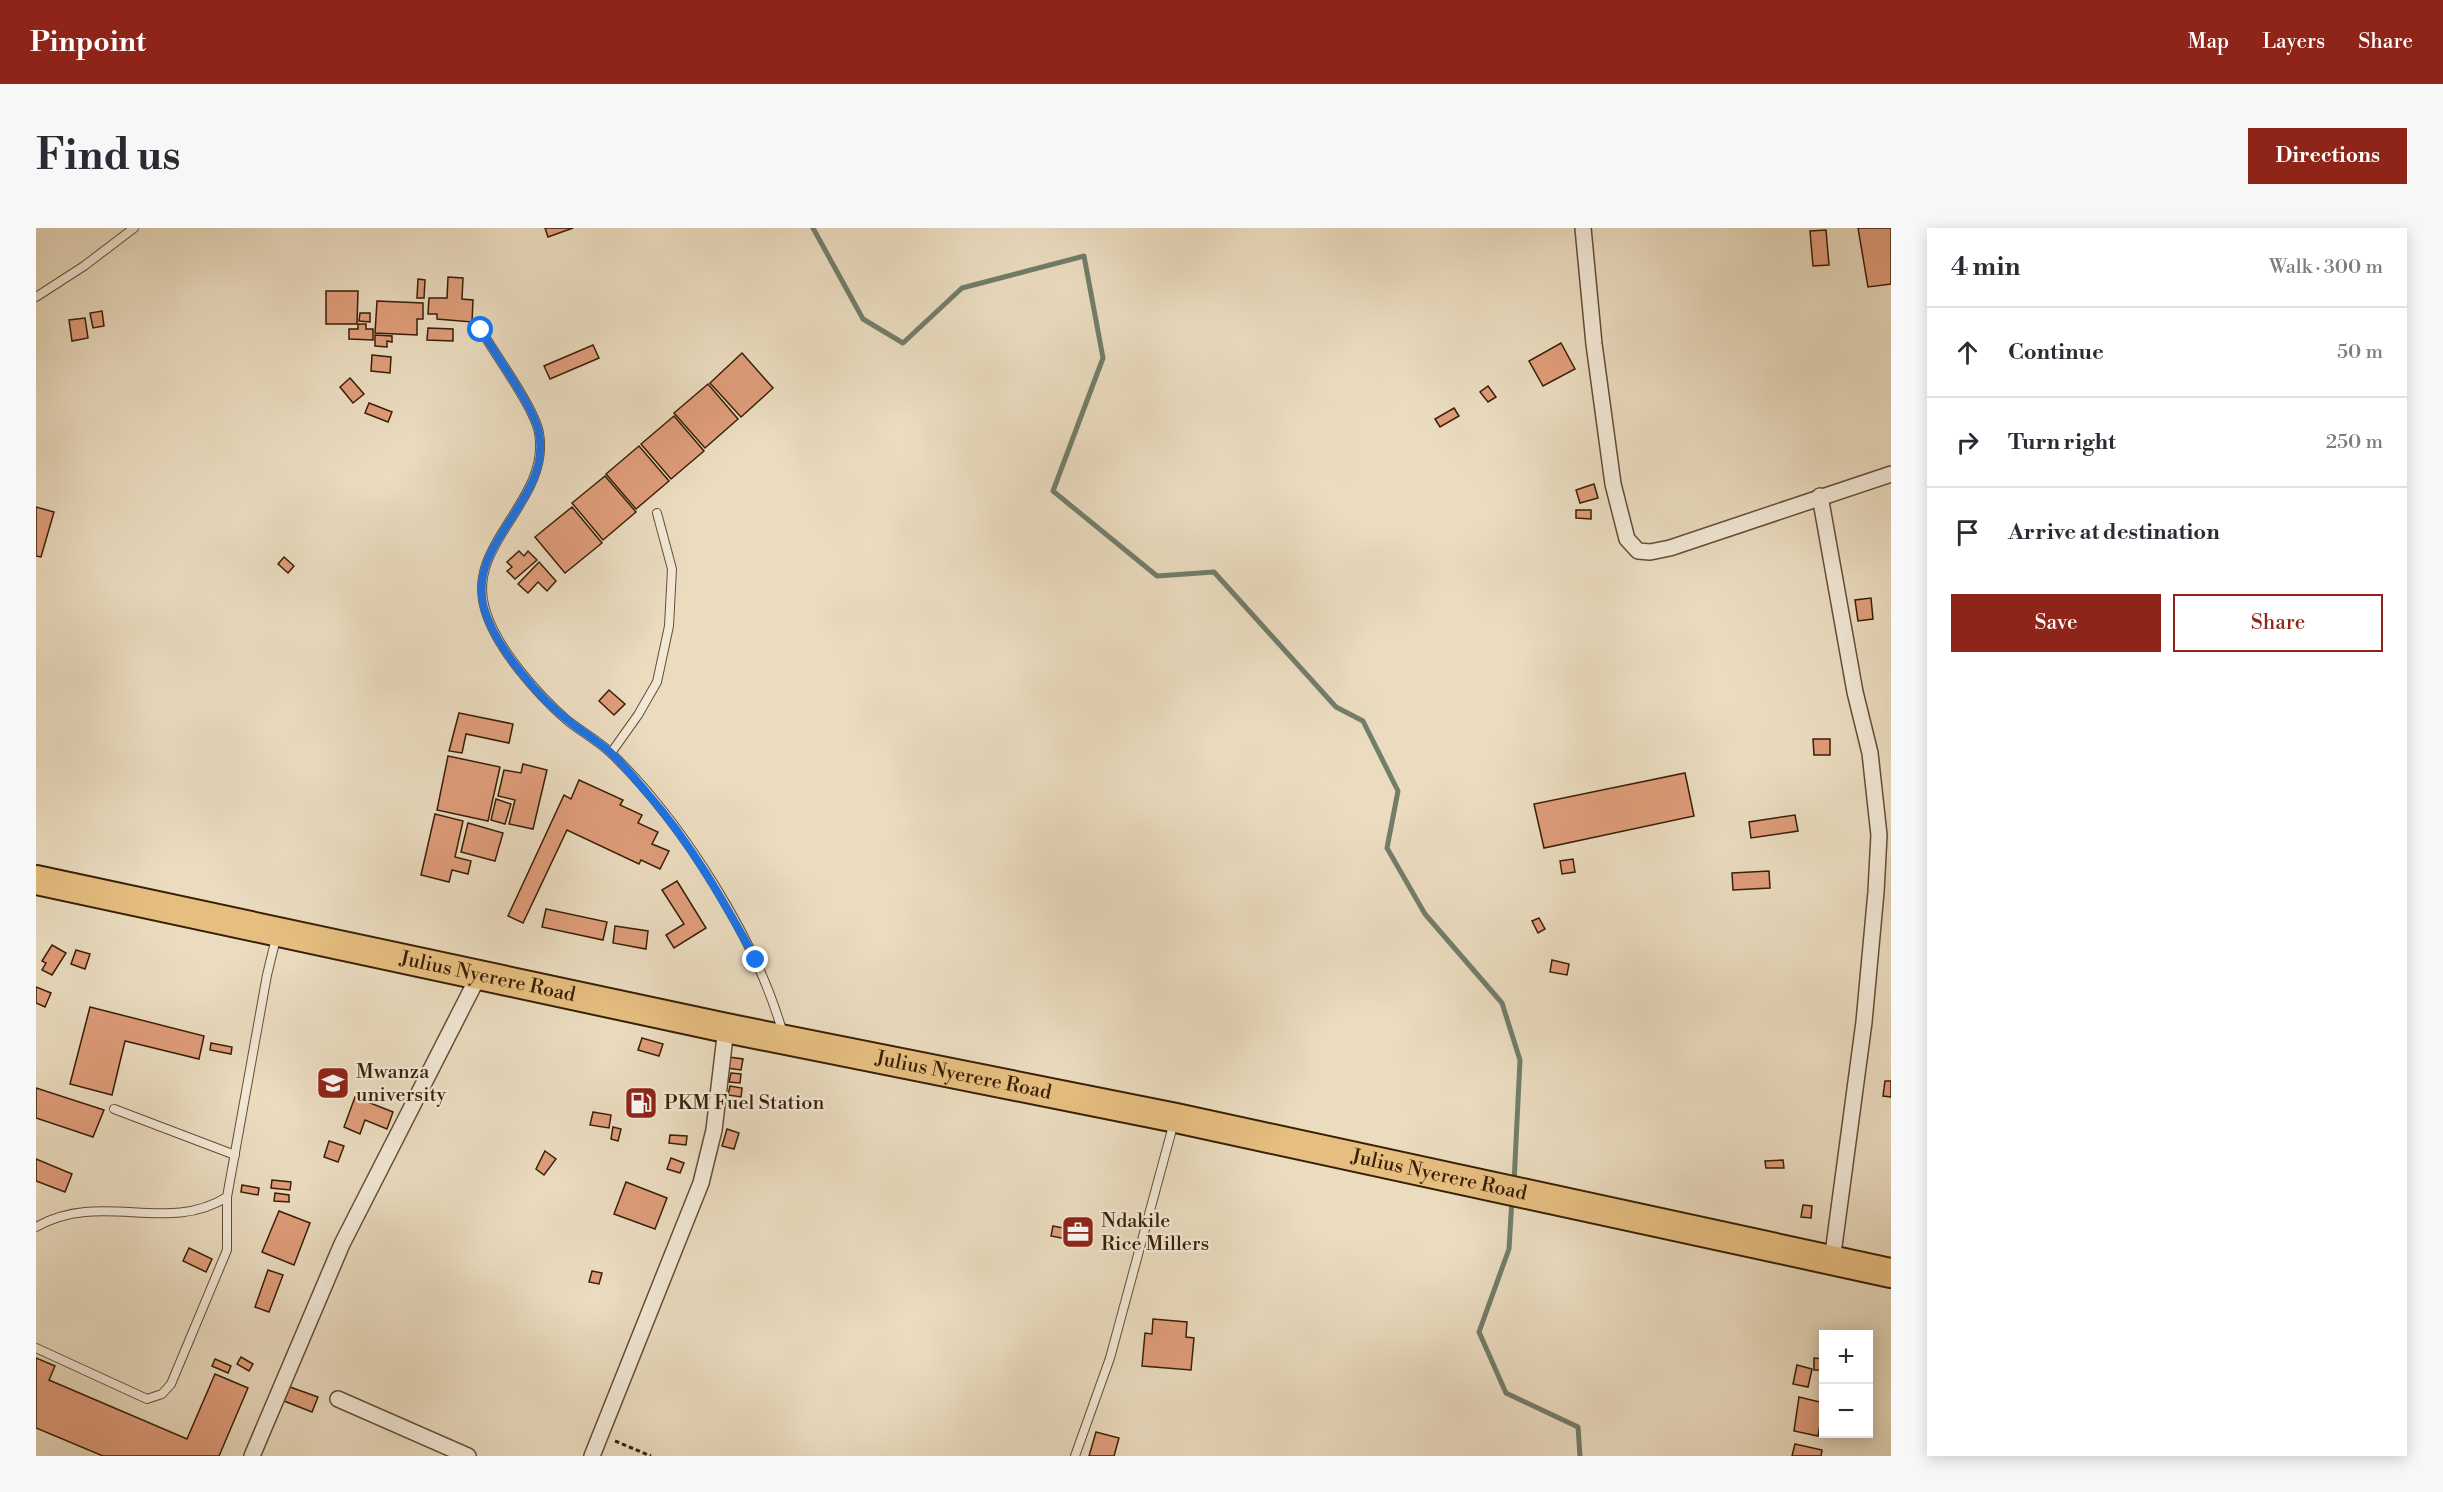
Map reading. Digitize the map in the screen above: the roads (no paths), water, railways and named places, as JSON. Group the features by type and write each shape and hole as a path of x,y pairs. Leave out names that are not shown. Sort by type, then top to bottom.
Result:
{"highway":[{"name":"Julius Nyerere Road","path":"36,880 726,1028 1176,1118 1891,1273"}],"street":[{"path":"1583,228 1594,344 1613,484 1627,539 1638,551 1650,552 1670,548 1891,474"},
{"path":"1820,496 1855,692 1870,753 1879,835 1864,1022 1832,1261"},
{"path":"252,1456 342,1244 478,975"},
{"path":"592,1456 701,1183 714,1130 726,1028"},
{"path":"338,1399 468,1456"}],"lane":[{"path":"36,297 84,266 134,228"},
{"path":"481,330 535,420 541,450 530,490 487,559 482,589 484,609 496,634 541,696 570,722 611,753 649,795 694,854 756,960 773,998 784,1038"},
{"path":"611,753 638,716 657,682 669,626 672,569 657,513"},
{"path":"36,1348 147,1399 162,1394 171,1384 227,1250 227,1197 267,975 278,932"},
{"path":"114,1109 235,1155"},
{"path":"1075,1456 1110,1358 1176,1118"},
{"path":"36,1227 55,1216 82,1210 173,1214 197,1212 227,1197"}],"waterway":[{"path":"813,228 863,319 903,343 962,288 1084,256 1103,358 1053,491 1157,576 1214,572 1336,707 1363,721 1398,791 1387,848 1425,914 1502,1003 1520,1060 1514,1183"},
{"path":"1512,1198 1509,1249 1479,1332 1506,1393 1578,1427 1580,1456"}],"place":[{"name":"Mwanza university","path":"333,1083"},
{"name":"PKM Fuel Station","path":"641,1103"},
{"name":"Ndakile Rice Millers","path":"1078,1232"}]}
